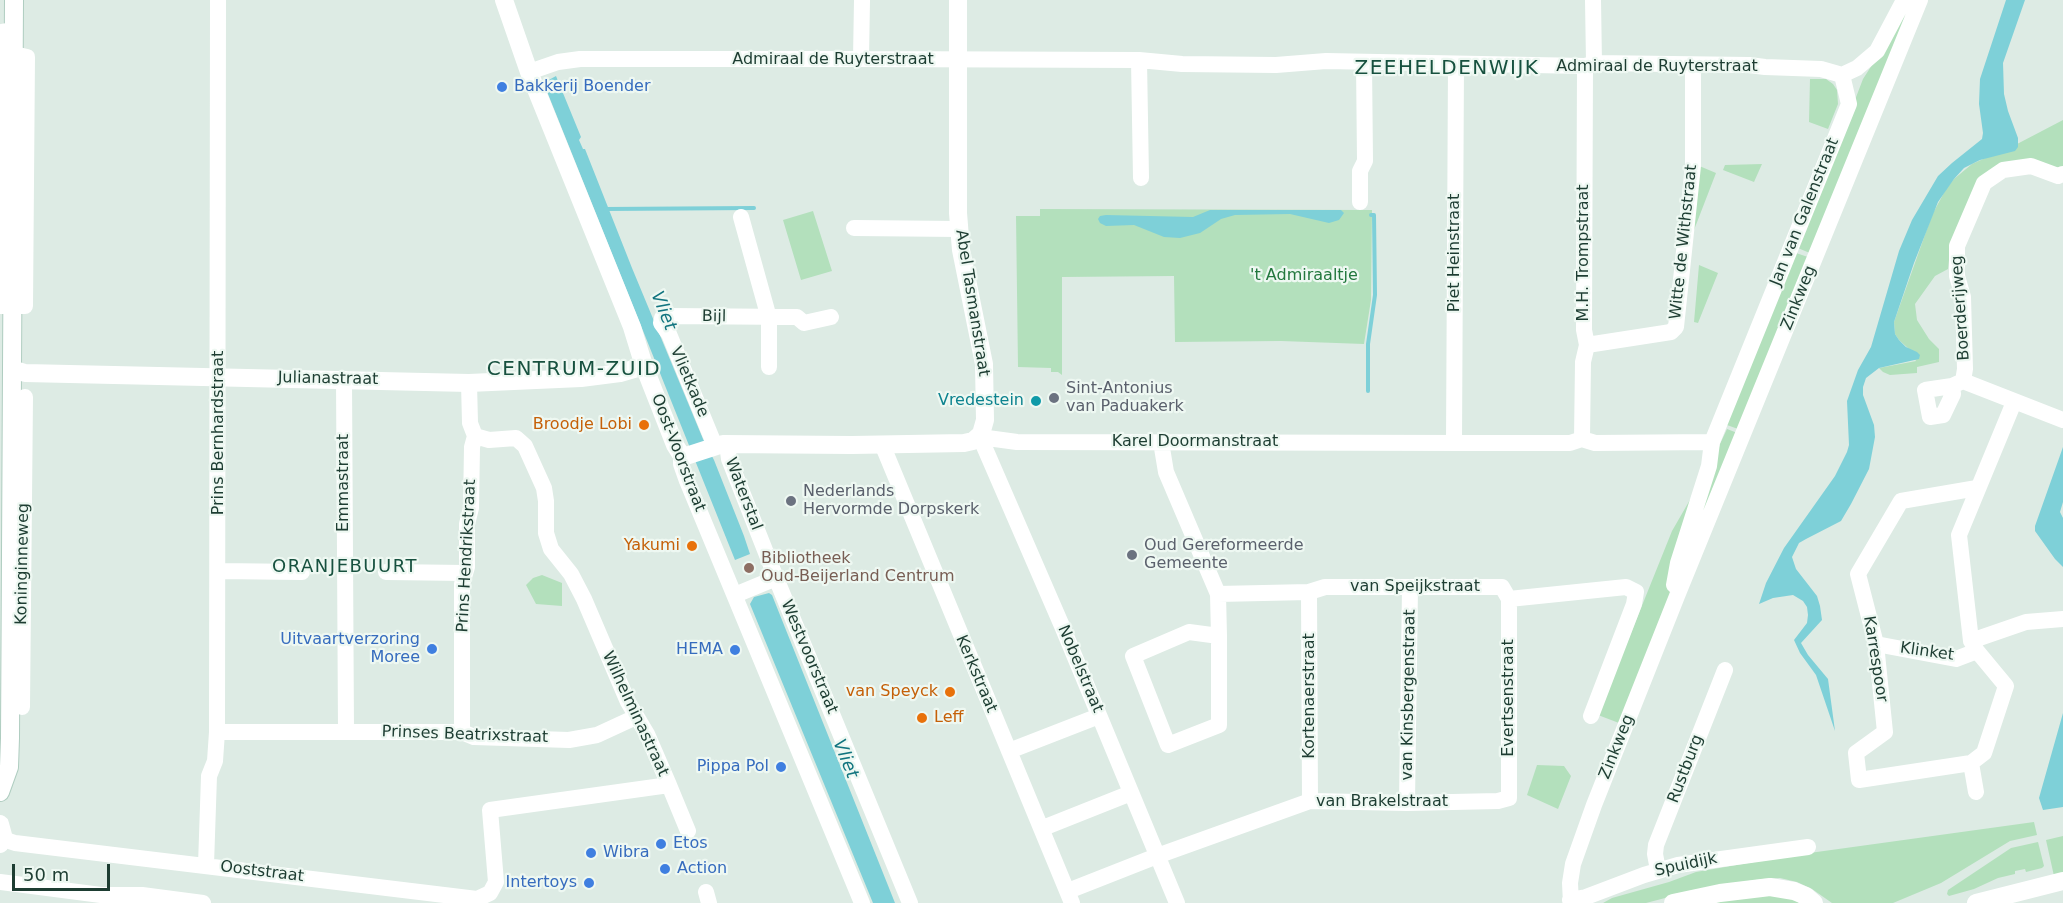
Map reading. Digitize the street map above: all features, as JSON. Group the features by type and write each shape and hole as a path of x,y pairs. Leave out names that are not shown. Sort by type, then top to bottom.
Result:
{"street":[{"name":"Koninginneweg","path":"14,0 13,306 6,368 12,421 21,707"},
{"name":"Prins Bernhardstraat","path":"206,866 208,776 215,761 217,732 218,0"},
{"name":"Oost-Voorstraat","path":"504,0 529,72 627,315 675,445 686,455 681,464 685,476 862,903"},
{"path":"861,59 862,0"},
{"name":"Abel Tasmanstraat","path":"958,0 961,250 985,371 985,420 980,437"},
{"name":"M.H. Trompstraat","path":"1582,440 1583,362 1587,345 1584,330 1593,0"},
{"path":"1842,75 1857,68 1877,51 1904,0"},
{"name":"Zinkweg","path":"1570,902 1570,878 1582,837 1677,596 1920,0"},
{"path":"13,306 0,306 2,33 14,30"},
{"name":"Admiraal de Ruyterstraat","path":"529,72 558,62 580,60 861,59 1139,60 1182,64 1276,65 1326,61 1456,64 1693,64 1821,69 1842,75"},
{"path":"1139,60 1141,178"},
{"path":"1360,202 1360,171 1365,161 1364,62"},
{"name":"Piet Heinstraat","path":"1454,442 1456,64"},
{"name":"Witte de Withstraat","path":"1587,345 1671,332 1676,327 1693,166 1693,64"},
{"name":"Jan van Galenstraat","path":"1712,442 1849,104 1842,75"},
{"name":"Boerderijweg","path":"2063,174 2058,176 2031,166 2003,170 1990,177 1980,189 1957,246 1957,276 1963,297 1965,369 1958,384 2063,420"},
{"path":"741,217 769,318 769,367"},
{"path":"854,228 960,229"},
{"name":"Bijl","path":"661,319 668,316 797,317 804,323 831,317"},
{"name":"Vlietkade","path":"661,319 717,446"},
{"name":"Julianastraat","path":"6,368 25,373 469,383 581,378 620,373 644,366"},
{"name":"Emmastraat","path":"344,379 346,731"},
{"name":"Prins Hendrikstraat","path":"462,732 462,584 467,563 467,524 471,508 472,447 475,436 470,423 469,383"},
{"name":"Koninginneweg","path":"0,792 9,767 12,421 25,397"},
{"path":"1976,792 1971,763 1984,753 2006,686 1974,646 1959,535 2014,402"},
{"name":"Wilhelminastraat","path":"475,436 489,440 516,438 525,446 544,488 549,544 580,591 669,785 490,810 496,878 493,899"},
{"name":"Karel Doormanstraat","path":"686,455 717,446 964,442 980,437 1017,442 1570,442 1582,440 1595,443 1712,442"},
{"name":"Nobelstraat","path":"980,437 1177,903"},
{"path":"1161,442 1166,472 1218,594 1219,636 1219,724 1168,745 1133,656 1189,632 1219,636"},
{"name":"Zinkweg","path":"1677,596 1674,583 1678,563 1709,466 1712,442"},
{"name":"Kerkstraat","path":"882,444 1070,897"},
{"name":"Waterstal","path":"717,446 729,459 776,578"},
{"name":"Karrespoor","path":"1971,763 1859,780 1856,753 1885,732 1876,644 1858,574 1901,501 1977,488"},
{"path":"219,571 302,572"},
{"path":"386,572 465,573"},
{"path":"735,595 776,578"},
{"name":"Westvoorstraat","path":"776,578 910,903"},
{"name":"van Speijkstraat","path":"1218,594 1309,592 1325,587 1502,587 1509,599"},
{"name":"van Kinsbergenstraat","path":"1407,803 1410,587"},
{"path":"1509,599 1626,587 1636,592 1634,604 1591,716"},
{"name":"Kortenaerstraat","path":"1309,592 1310,801"},
{"name":"Evertsenstraat","path":"1509,599 1509,798"},
{"path":"1974,646 2026,622 2063,619"},
{"name":"Klinket","path":"1876,644 1956,659 1974,646"},
{"name":"Rustburg","path":"1658,870 1656,845 1725,670"},
{"path":"1009,752 1099,716"},
{"name":"Prinses Beatrixstraat","path":"217,732 462,732 474,737 579,739 597,735 636,717"},
{"name":"Koninginneweg","path":"0,768 9,748"},
{"path":"669,785 688,831"},
{"path":"1048,826 1131,793"},
{"name":"van Brakelstraat","path":"1070,897 1156,856 1310,801 1407,803 1498,801 1509,798"},
{"name":"Ooststraat","path":"1,835 15,843 453,895 469,899 493,899"},
{"name":"Spuidijk","path":"1570,902 1658,870 1708,859 1808,846"},
{"path":"1976,903 2063,881"},
{"path":"0,882 101,895 142,895 203,903"},
{"path":"1673,903 1720,892 1770,887 1794,891 1806,896 1814,903"}],"green space":[{"path":"1914,0 1812,254 1798,248 1863,79"},
{"path":"1810,79 1826,79 1837,90 1838,104 1828,129 1809,122"},
{"path":"2063,120 2063,166 2050,169 2002,167 1949,260 1948,269 1935,276 1915,304 1917,320 1929,339 1939,349 1939,362 1917,367 1917,373 1890,375 1883,372 1879,368 1916,361 1909,349 1895,334 1894,322 1932,215 1946,189 1972,164"},
{"path":"1762,164 1754,182 1723,170 1725,165"},
{"path":"1697,165 1716,173 1694,230"},
{"name":"'t Admiraaltje","path":"1040,209 1372,210 1371,300 1364,344 1281,341 1175,342 1174,276 1062,277 1062,375 1058,372 1051,372 1051,368 1018,367 1016,216 1040,216"},
{"path":"813,211 832,271 801,280 783,220"},
{"path":"1796,253 1811,258 1741,430 1724,424"},
{"path":"1699,265 1718,273 1698,323 1694,322"},
{"path":"1727,429 1740,434 1683,568 1720,444"},
{"path":"1691,498 1671,574 1669,608 1619,723 1598,715 1672,531"},
{"path":"542,575 562,583 562,606 536,604 526,585 533,578"},
{"path":"1537,765 1564,766 1571,776 1558,809 1527,795"},
{"path":"2034,822 2037,835 2010,841 1941,883 1893,903 1832,903 1812,889 1780,878 1729,884 1646,903 1603,903 1612,898 1696,872 1795,855"},
{"path":"2063,836 2063,872 2054,876 2046,840"},
{"path":"2038,842 2044,866 2042,868 2026,872 2025,869 2015,871 2015,874 1998,878 1974,889 1949,896 1947,894 1948,890 2011,848"},
{"path":"1754,893 1792,898 1799,903 1700,903"}],"water":[{"path":"2006,0 2025,0 2003,63 2004,94 2018,138 2018,147 2015,151 1980,160 1964,168 1938,202 1894,322 1895,334 1899,340 1906,347 1917,352 1920,355 1919,359 1879,368 1866,378 1863,395 1874,425 1875,437 1869,469 1841,521 1799,543 1792,557 1796,569 1817,596 1820,606 1822,620 1801,643 1828,679 1835,731 1816,675 1800,653 1794,640 1807,623 1807,607 1803,601 1793,595 1773,598 1759,604 1766,583 1784,548 1835,476 1847,452 1849,445 1847,401 1858,370 1871,347 1899,251 1912,220 1938,176 1982,139 1979,104 1980,79"},
{"path":"556,76 581,137 579,140 585,149 744,536 750,554 735,560 546,89 545,82"},
{"path":"1210,210 1341,210 1344,213 1339,220 1329,223 1290,214 1235,215 1221,219 1200,233 1180,238 1164,237 1134,225 1106,226 1098,219 1106,215 1193,217"},
{"path":"2063,447 2063,502 2060,512 2063,518 2063,567 2035,531 2035,526"},
{"path":"769,593 772,595 895,903 873,903 750,604 754,597"},
{"path":"2063,713 2063,807 2043,810 2039,798"}],"waterway":[{"path":"605,209 754,208"},
{"path":"1368,391 1368,344 1375,295 1374,215 1371,215"}],"place":[{"name":"Bakkerij Boender","path":"502,87"},
{"name":"Sint-Antonius van Paduakerk","path":"1054,398"},
{"name":"Vredestein","path":"1036,401"},
{"name":"Broodje Lobi","path":"644,425"},
{"name":"Nederlands Hervormde Dorpskerk","path":"791,501"},
{"name":"Yakumi","path":"692,546"},
{"name":"Oud Gereformeerde Gemeente","path":"1132,555"},
{"name":"Bibliotheek Oud-Beijerland Centrum","path":"749,568"},
{"name":"Uitvaartverzoring Moree","path":"432,649"},
{"name":"HEMA","path":"735,650"},
{"name":"van Speyck","path":"950,692"},
{"name":"Leff","path":"922,718"},
{"name":"Pippa Pol","path":"781,767"},
{"name":"Etos","path":"661,844"},
{"name":"Wibra","path":"591,853"},
{"name":"Action","path":"665,869"},
{"name":"Intertoys","path":"589,883"}],"district":[{"name":"ZEEHELDENWIJK","path":"1447,69"},
{"name":"CENTRUM-ZUID","path":"574,370"},
{"name":"ORANJEBUURT","path":"345,567"}],"water label":[{"name":"Vliet","path":"663,311"},
{"name":"Vliet","path":"845,759"}]}
